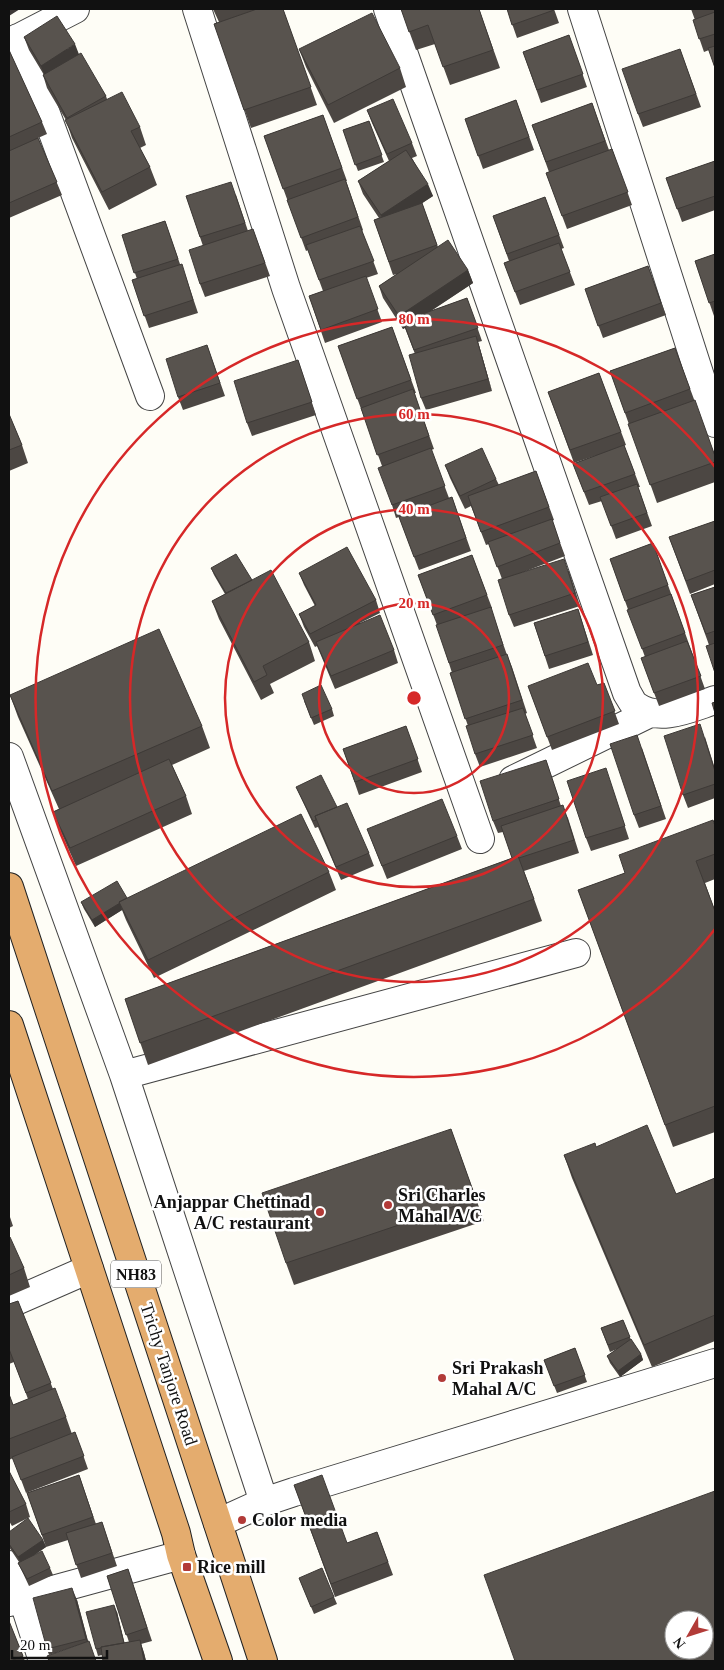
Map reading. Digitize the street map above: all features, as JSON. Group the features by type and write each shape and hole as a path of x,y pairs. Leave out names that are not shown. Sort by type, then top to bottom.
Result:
{"highway":[{"name":"Trichy Tanjore Road","path":"9,888 264,1661"},
{"name":"NH83","path":"9,1025 218,1661"}],"street":[{"path":"75,9 14,40 150,396"},
{"path":"197,9 286,288 480,839"},
{"path":"388,9 627,693 635,705 650,713 669,714 715,700"},
{"path":"582,9 715,423"},
{"path":"467,803 650,713"},
{"path":"9,757 124,1075 264,1502"},
{"path":"124,1075 576,953"},
{"path":"9,1304 89,1269"},
{"path":"218,1523 264,1502 715,1363"},
{"path":"16,1601 182,1555"},
{"path":"9,1565 16,1601 43,1661"}],"building":[{"path":"257,9 283,9 311,87 244,110 214,24"},
{"path":"401,9 479,9 493,50 443,67 428,25 409,32"},
{"path":"507,9 554,9 554,10 512,25"},
{"path":"715,12 715,34 699,39 693,20"},
{"path":"372,13 400,68 328,105 299,49"},
{"path":"57,16 75,44 41,66 24,37"},
{"path":"569,35 583,74 537,90 523,52"},
{"path":"715,46 715,68 708,48"},
{"path":"680,49 696,94 638,114 622,69"},
{"path":"9,50 42,122 9,137"},
{"path":"81,53 106,96 67,118 43,75"},
{"path":"122,92 140,127 131,131 150,167 102,192 65,120"},
{"path":"393,99 412,143 387,154 367,110"},
{"path":"516,100 529,137 478,156 465,119"},
{"path":"592,103 605,141 546,162 532,125"},
{"path":"323,115 342,168 283,189 264,136"},
{"path":"369,121 382,155 355,165 343,130"},
{"path":"38,138 57,182 9,203 9,151"},
{"path":"612,149 628,192 562,216 546,173"},
{"path":"406,150 428,184 381,215 358,181"},
{"path":"715,161 715,196 677,209 666,178"},
{"path":"345,179 358,217 301,238 287,200"},
{"path":"231,182 245,223 200,237 186,196"},
{"path":"545,197 559,235 507,254 493,216"},
{"path":"422,203 437,245 389,262 374,220"},
{"path":"165,221 178,259 134,273 122,235"},
{"path":"360,226 374,261 319,280 306,245"},
{"path":"253,229 265,263 200,284 189,250"},
{"path":"448,240 468,270 399,316 379,286"},
{"path":"559,243 570,272 515,292 504,263"},
{"path":"715,254 715,301 709,303 695,261"},
{"path":"182,264 193,300 144,316 132,280"},
{"path":"648,266 661,303 598,326 585,289"},
{"path":"366,276 378,309 321,330 309,296"},
{"path":"467,298 478,328 414,350 403,321"},
{"path":"392,327 411,380 357,399 338,346"},
{"path":"476,336 488,379 421,398 409,355"},
{"path":"207,345 220,383 178,397 166,359"},
{"path":"675,348 690,389 625,413 610,371"},
{"path":"298,360 312,402 247,423 234,381"},
{"path":"599,373 621,432 570,450 548,392"},
{"path":"413,389 429,436 377,455 361,408"},
{"path":"695,400 715,456 715,462 650,485 628,424"},
{"path":"9,414 22,445 9,450"},
{"path":"624,445 635,474 584,492 573,464"},
{"path":"431,448 445,486 392,505 378,468"},
{"path":"482,448 496,479 460,496 445,465"},
{"path":"536,471 549,507 481,532 468,496"},
{"path":"637,484 647,513 611,526 600,497"},
{"path":"452,497 466,538 414,557 399,517"},
{"path":"552,519 560,543 497,567 488,542"},
{"path":"715,521 715,570 686,581 669,537"},
{"path":"653,543 668,585 625,601 610,559"},
{"path":"347,547 376,600 310,634 299,614 316,605 299,573"},
{"path":"236,554 252,580 226,593 211,568"},
{"path":"472,555 487,595 433,615 418,575"},
{"path":"564,559 575,593 509,615 498,580"},
{"path":"271,570 309,642 263,666 267,675 254,682 212,601"},
{"path":"715,587 715,631 706,634 691,595"},
{"path":"671,594 685,633 642,649 627,610"},
{"path":"491,607 503,645 449,663 436,625"},
{"path":"578,609 588,642 545,656 534,623"},
{"path":"380,615 394,650 331,676 316,642"},
{"path":"159,629 202,726 52,791 10,695"},
{"path":"687,641 701,676 654,693 641,658"},
{"path":"715,643 715,673 706,646"},
{"path":"507,654 522,700 465,719 450,673"},
{"path":"588,663 597,685 604,683 615,711 547,737 528,686"},
{"path":"321,685 332,709 311,718 302,694"},
{"path":"715,702 715,713 712,703"},
{"path":"523,708 533,735 475,754 466,726"},
{"path":"700,724 715,771 715,784 683,795 664,736"},
{"path":"406,726 418,759 355,782 343,749"},
{"path":"637,735 661,806 634,815 610,744"},
{"path":"169,759 186,796 70,848 53,812"},
{"path":"546,760 559,799 493,821 480,781"},
{"path":"606,768 625,826 586,838 567,781"},
{"path":"321,775 337,807 315,816 316,820 313,821 296,787"},
{"path":"442,799 457,836 382,866 367,829"},
{"path":"347,803 369,853 336,867 315,816"},
{"path":"563,805 574,840 519,858 518,856 512,858 501,826"},
{"path":"301,814 329,872 148,960 119,902"},
{"path":"713,820 715,826 715,854 696,861 715,911 715,1106 665,1125 578,890 625,873 619,855"},
{"path":"518,856 534,899 140,1043 125,999"},
{"path":"117,881 127,898 92,920 81,902"},
{"path":"647,1125 676,1194 715,1178 715,1315 644,1345 564,1155 595,1143 596,1147"},
{"path":"451,1129 476,1199 286,1263 262,1193"},
{"path":"9,1238 24,1268 9,1275"},
{"path":"18,1301 51,1383 26,1393 9,1349 9,1304"},
{"path":"623,1320 630,1337 608,1345 601,1328"},
{"path":"631,1339 641,1354 618,1371 607,1356"},
{"path":"575,1348 585,1375 554,1386 544,1360"},
{"path":"55,1388 66,1417 9,1439 9,1394 13,1405"},
{"path":"75,1432 84,1456 21,1480 12,1457"},
{"path":"9,1471 26,1504 9,1512"},
{"path":"79,1475 93,1517 42,1535 27,1493"},
{"path":"322,1475 347,1543 377,1532 388,1562 331,1584 294,1485"},
{"path":"715,1491 715,1661 515,1661 484,1575"},
{"path":"28,1518 43,1540 18,1557 9,1544 9,1532"},
{"path":"102,1522 112,1553 76,1565 66,1533"},
{"path":"42,1551 50,1568 27,1579 18,1563"},
{"path":"322,1568 334,1597 311,1607 299,1578"},
{"path":"128,1569 147,1628 126,1635 107,1576"},
{"path":"72,1588 86,1639 47,1649 33,1598"},
{"path":"114,1605 124,1643 96,1649 86,1612"},
{"path":"9,1621 23,1656 10,1661 9,1661"},
{"path":"140,1640 144,1661 103,1661 101,1647"},
{"path":"89,1641 96,1661 49,1661 47,1656"}],"place":[{"name":"Sri Charles Mahal A/C","path":"388,1205"},
{"name":"Anjappar Chettinad A/C restaurant","path":"320,1212"},
{"name":"Sri Prakash Mahal A/C","path":"442,1378"},
{"name":"Color media","path":"242,1520"},
{"name":"Rice mill","path":"187,1567"}]}
